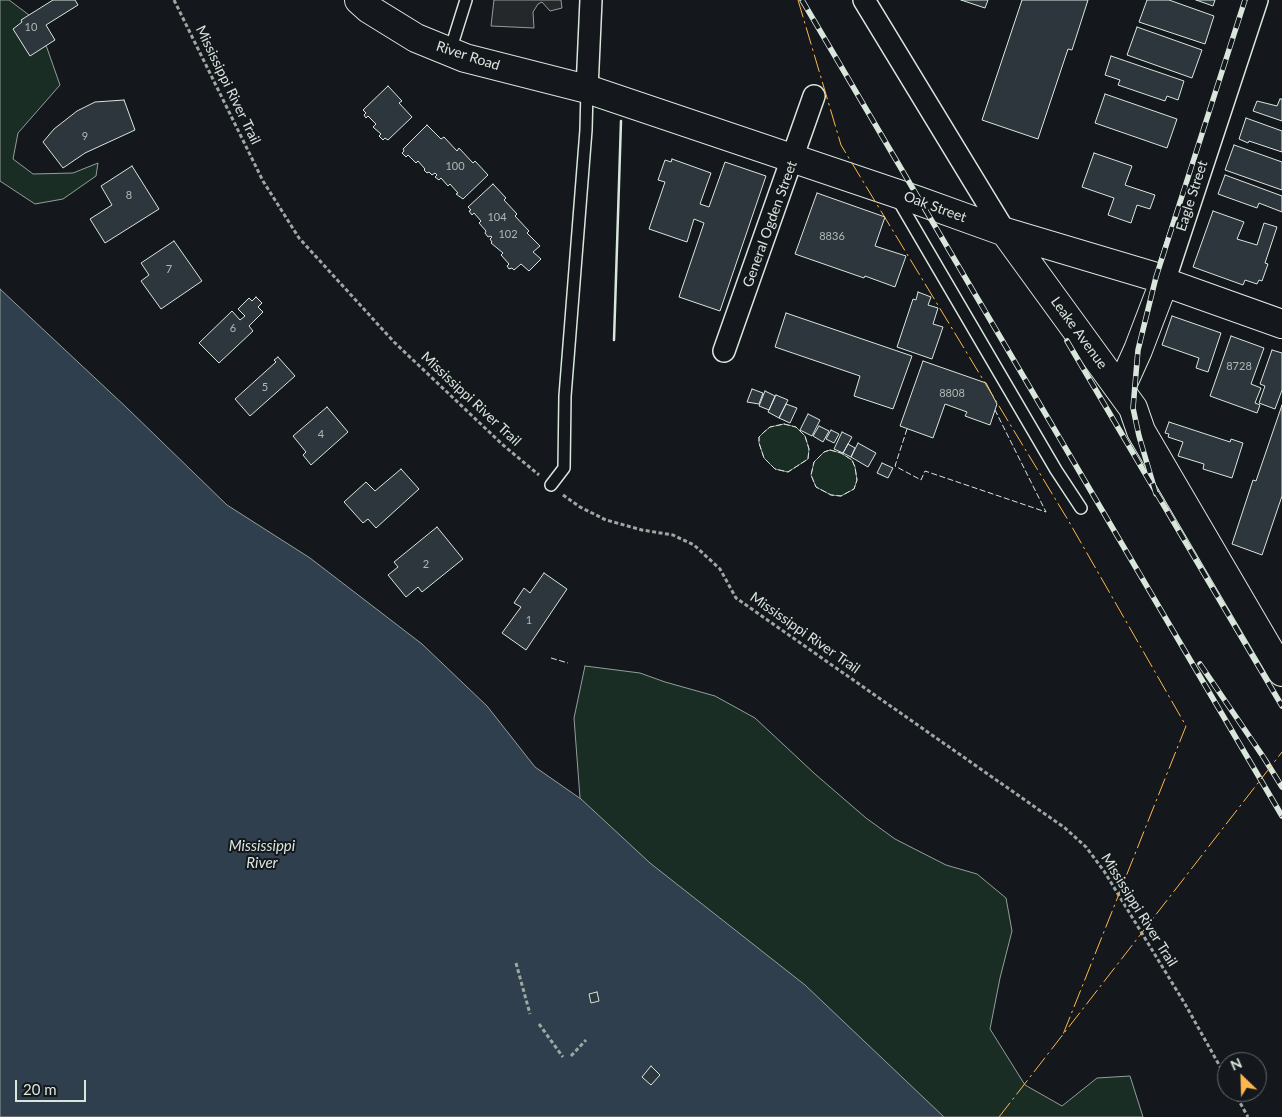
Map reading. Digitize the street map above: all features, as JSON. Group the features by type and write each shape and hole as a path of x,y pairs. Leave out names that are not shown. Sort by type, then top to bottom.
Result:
{"main road":[{"name":"River Road","path":"359,0 369,9 416,38 465,58 587,89"},
{"name":"Oak Street","path":"587,89 894,192 1005,232 1156,277 1164,282 1282,324"},
{"name":"Leake Avenue","path":"1005,232 1133,408 1141,432 1282,672"},
{"name":"Eagle Street","path":"1120,390 1138,350 1164,282"}],"street":[{"path":"587,89 591,0"},
{"name":"Leake Avenue","path":"864,0 1005,232"},
{"name":"Eagle Street","path":"1164,282 1257,0"},
{"name":"General Ogden Street","path":"724,350 814,96"}],"lane":[{"path":"450,52 466,0"},
{"path":"551,485 564,468 565,396 586,130 587,89"},
{"path":"894,192 1056,470 1081,508"}],"path":[{"name":"Mississippi River Trail","path":"174,0 263,181 299,238 394,342 502,445 580,508 606,520 642,530 673,534 694,545 720,569 736,598 1065,828 1086,847 1104,871 1185,1004 1217,1061"},
{"path":"516,963 530,1014"},
{"path":"539,1024 563,1056"},
{"path":"571,1056 586,1040"},
{"path":"1240,1102 1248,1117"}],"green space":[{"path":"0,0 9,0 29,15 47,48 60,85 18,133 13,159 33,174 73,173 98,163 96,176 63,199 35,204 0,181"},
{"path":"784,424 796,427 805,436 809,449 808,459 788,472 775,469 764,458 759,443 759,437 770,427"},
{"path":"830,450 841,453 852,460 855,467 857,480 854,489 841,496 831,495 816,487 811,475 814,462 824,452"},
{"path":"585,666 640,673 715,696 755,718 815,774 866,818 895,839 946,865 977,874 1006,898 1012,931 990,1029 1025,1085 1062,1106 1097,1078 1130,1076 1143,1117 911,1117 584,851 574,718"}],"shaded area":[{"path":"494,0 561,0 562,8 550,11 542,2 538,4 533,12 534,28 491,26"}],"water":[{"name":"Mississippi River","path":"0,289 227,505 310,558 422,644 487,706 535,767 581,799 650,863 805,985 944,1117 0,1117"}],"building":[{"path":"53,0 75,0 78,5 46,25 55,40 30,56 13,29 22,22 21,20"},
{"path":"961,0 988,0 985,8"},
{"path":"1022,0 1088,0 1072,50 1068,49 1038,139 982,120"},
{"path":"1147,0 1169,0 1214,16 1205,44 1139,22"},
{"path":"1196,0 1215,0 1213,6"},
{"path":"1137,27 1202,50 1192,78 1127,55"},
{"path":"1111,56 1184,81 1178,100 1167,96 1165,101 1118,85 1120,80 1105,75"},
{"path":"388,86 402,101 399,103 412,117 388,140 385,138 383,140 379,136 381,134 373,127 376,124 368,116 366,118 364,115 366,113 363,110"},
{"path":"1105,94 1177,119 1167,148 1095,123"},
{"path":"1280,99 1282,99 1282,121 1253,111 1257,101 1277,106"},
{"path":"124,100 135,130 85,153 63,168 43,142 54,129 77,111 95,102"},
{"path":"1246,118 1282,131 1282,152 1239,139"},
{"path":"427,125 441,139 444,137 457,151 459,148 473,163 475,161 488,175 463,199 456,194 458,193 450,184 448,186 441,178 439,180 435,177 437,175 435,173 432,175 429,172 427,173 418,161 416,163 408,155 406,157 402,153 403,149"},
{"path":"1234,145 1282,162 1282,190 1225,170"},
{"path":"1094,153 1132,166 1125,185 1155,195 1150,209 1137,205 1131,223 1108,215 1114,198 1082,187"},
{"path":"672,159 711,173 700,204 709,207 725,162 766,176 720,311 679,297 704,223 694,219 687,242 649,229 665,182 658,180 665,160 671,162"},
{"path":"132,166 159,209 105,243 90,219 112,205 101,186"},
{"path":"1225,175 1282,196 1282,212 1259,203 1257,208 1218,194"},
{"path":"493,184 517,214 515,216 529,231 527,233 540,246 533,252 541,259 529,271 521,264 514,270 512,268 509,269 507,266 509,264 501,255 503,253 491,243 490,239 492,237 488,237 485,233 486,231 479,223 481,221 474,213 472,215 469,211 471,210 468,207"},
{"path":"817,193 885,217 875,246 906,256 895,287 795,254"},
{"path":"1213,211 1244,222 1237,239 1257,245 1264,223 1277,227 1265,263 1268,264 1262,281 1259,280 1257,284 1245,280 1243,285 1193,267"},
{"path":"174,241 202,281 161,309 141,281 149,275 141,263"},
{"path":"918,292 931,297 928,305 938,308 933,324 943,327 932,359 897,347 913,299 916,300"},
{"path":"256,297 262,303 258,307 263,312 249,326 253,331 219,363 199,343 232,311 240,320 245,316 238,309 249,298 252,301"},
{"path":"786,313 912,356 893,409 854,396 860,376 775,347"},
{"path":"1172,316 1221,333 1208,372 1196,368 1199,358 1162,345"},
{"path":"1231,336 1264,348 1251,384 1261,388 1255,403 1260,405 1257,413 1210,396"},
{"path":"1272,350 1282,353 1282,390 1275,409 1259,403 1265,386 1260,384"},
{"path":"278,357 295,376 250,416 235,399 276,362 274,360"},
{"path":"923,361 986,383 997,404 990,425 965,416 967,412 945,404 933,438 900,426"},
{"path":"752,389 763,393 759,404 747,402"},
{"path":"765,391 775,396 769,410 759,406"},
{"path":"776,395 788,400 779,418 768,412"},
{"path":"786,404 797,408 790,423 779,418"},
{"path":"1282,405 1282,496 1262,555 1232,544 1253,480 1256,481"},
{"path":"327,407 348,432 311,465 303,455 306,452 293,436"},
{"path":"808,414 820,420 812,436 800,430"},
{"path":"1169,422 1230,442 1231,439 1243,443 1232,478 1203,469 1204,464 1178,456 1183,442 1168,437 1169,434 1165,433"},
{"path":"819,426 829,431 823,442 813,436"},
{"path":"831,430 839,434 834,443 826,439"},
{"path":"842,432 852,437 843,453 834,449"},
{"path":"858,443 876,453 868,467 851,457"},
{"path":"848,444 855,448 851,457 843,453"},
{"path":"882,463 893,468 888,478 877,473"},
{"path":"401,469 419,489 376,528 368,519 363,523 344,502 366,482 375,491"},
{"path":"437,527 463,559 422,592 418,587 406,597 388,575 398,567 394,562"},
{"path":"544,573 567,589 526,650 502,633 521,607 514,603 524,588 530,593"},
{"path":"597,992 599,1001 591,1003 589,994"},
{"path":"651,1066 660,1075 651,1085 642,1077"}],"railway":[{"path":"802,0 1282,816"},
{"path":"1156,494 1133,408 1138,350 1156,277 1245,0"},
{"path":"1067,341 1282,706"},
{"path":"1200,664 1282,787"}],"fence":[{"path":"907,429 895,466 921,480 925,471 1046,512 995,410"},
{"path":"784,424 796,427 805,436 809,449 808,459 788,472 775,469 764,458 759,443 759,437 770,427 784,424"},
{"path":"830,450 841,453 852,460 855,467 857,480 854,489 841,496 831,495 816,487 811,475 814,462 824,452 830,450"},
{"path":"551,658 568,663"}],"wall":[{"path":"614,340 621,121"}],"power":[{"path":"798,0 841,145 1068,520 1186,726 1062,1037"},
{"path":"999,1117 1282,752"}]}
